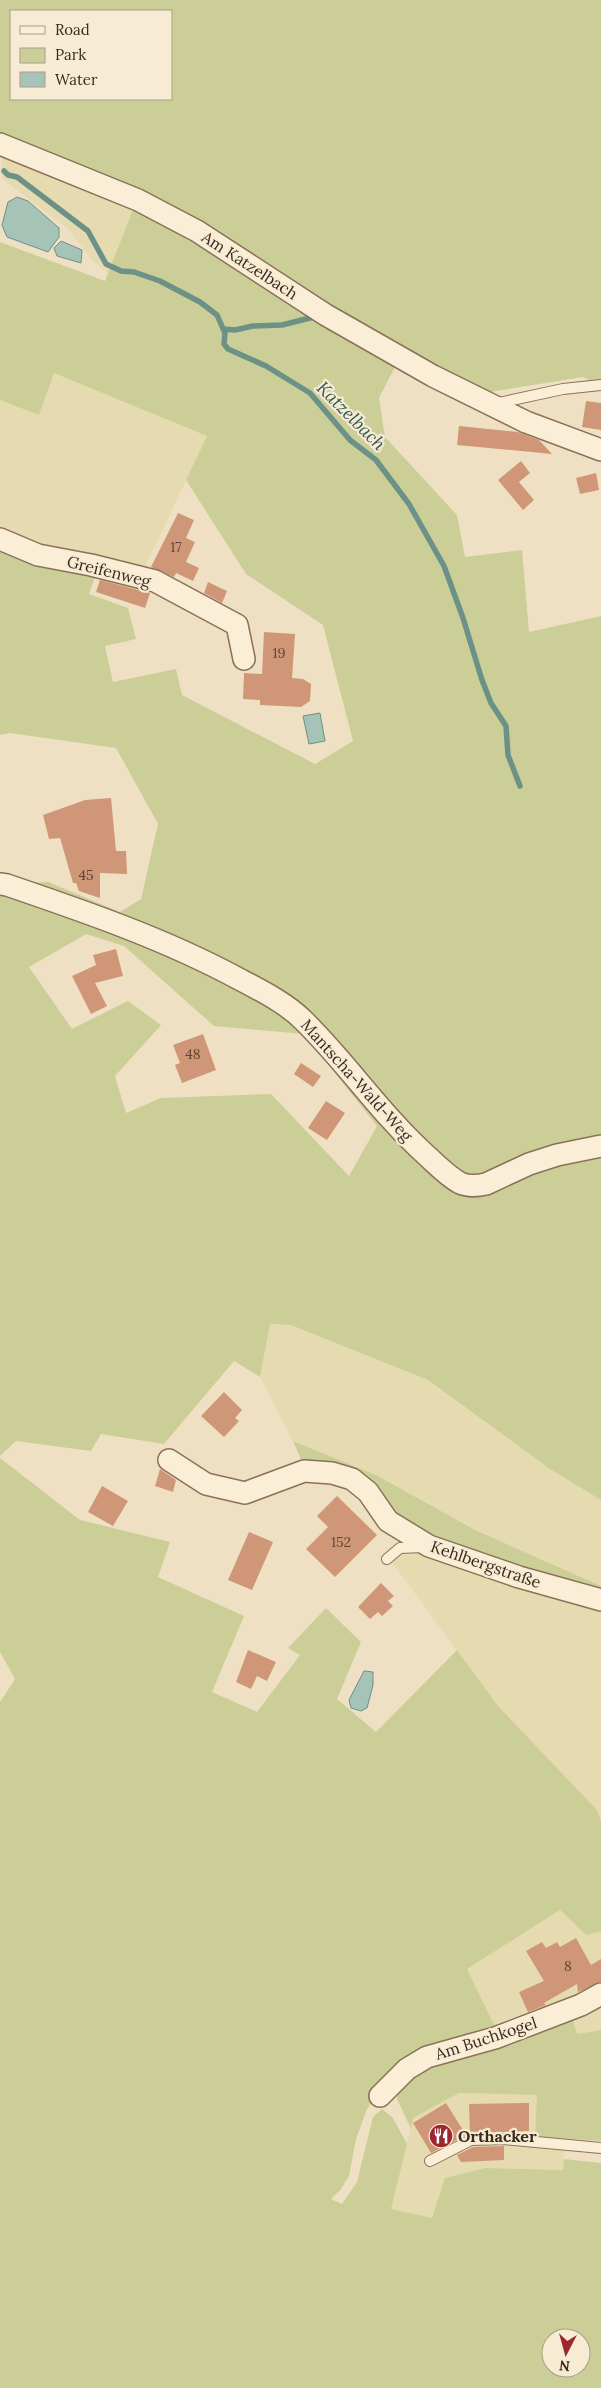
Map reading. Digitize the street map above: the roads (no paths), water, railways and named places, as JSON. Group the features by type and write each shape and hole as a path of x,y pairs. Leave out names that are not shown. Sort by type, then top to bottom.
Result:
{"street":[{"name":"Am Katzelbach","path":"0,144 138,200 197,231 326,315 433,376 526,422 601,450"},
{"name":"Greifenweg","path":"0,539 38,555 91,565 155,581 236,624 244,659"},
{"name":"Mantscha-Wald-Weg","path":"0,884 70,906 143,934 206,961 261,991 300,1017 400,1130 440,1168 462,1184 471,1186 486,1184 538,1161 601,1146"},
{"name":"Kehlbergstraße","path":"169,1460 206,1484 245,1492 304,1471 332,1473 352,1479 368,1492 388,1521 429,1546 519,1577 601,1600"},
{"name":"Am Buchkogel","path":"380,2096 407,2069 427,2057 495,2038 581,2005 601,1994"}],"lane":[{"path":"490,404 564,389 601,385"},
{"path":"387,1559 400,1548 429,1546"},
{"path":"430,2160 471,2140 504,2139 601,2148"}],"water":[{"path":"17,197 28,201 59,228 59,237 48,252 7,237 2,225 8,202"},
{"path":"61,241 82,250 81,263 57,256 54,248"},
{"path":"320,713 325,741 309,744 303,716"},
{"path":"364,1671 373,1672 373,1685 367,1708 361,1711 351,1708 349,1700"}],"waterway":[{"name":"Katzelbach","path":"4,171 8,175 17,177 88,231 106,264 121,271 134,272 160,281 200,302 217,315 225,333 224,344 228,349 266,366 310,393 350,440 376,460 409,504 444,566 463,618 482,680 491,703 506,726 508,755 520,786"},
{"path":"223,329 235,330 253,326 282,325 318,316"}],"place":[{"name":"Orthacker","path":"441,2136"}]}
